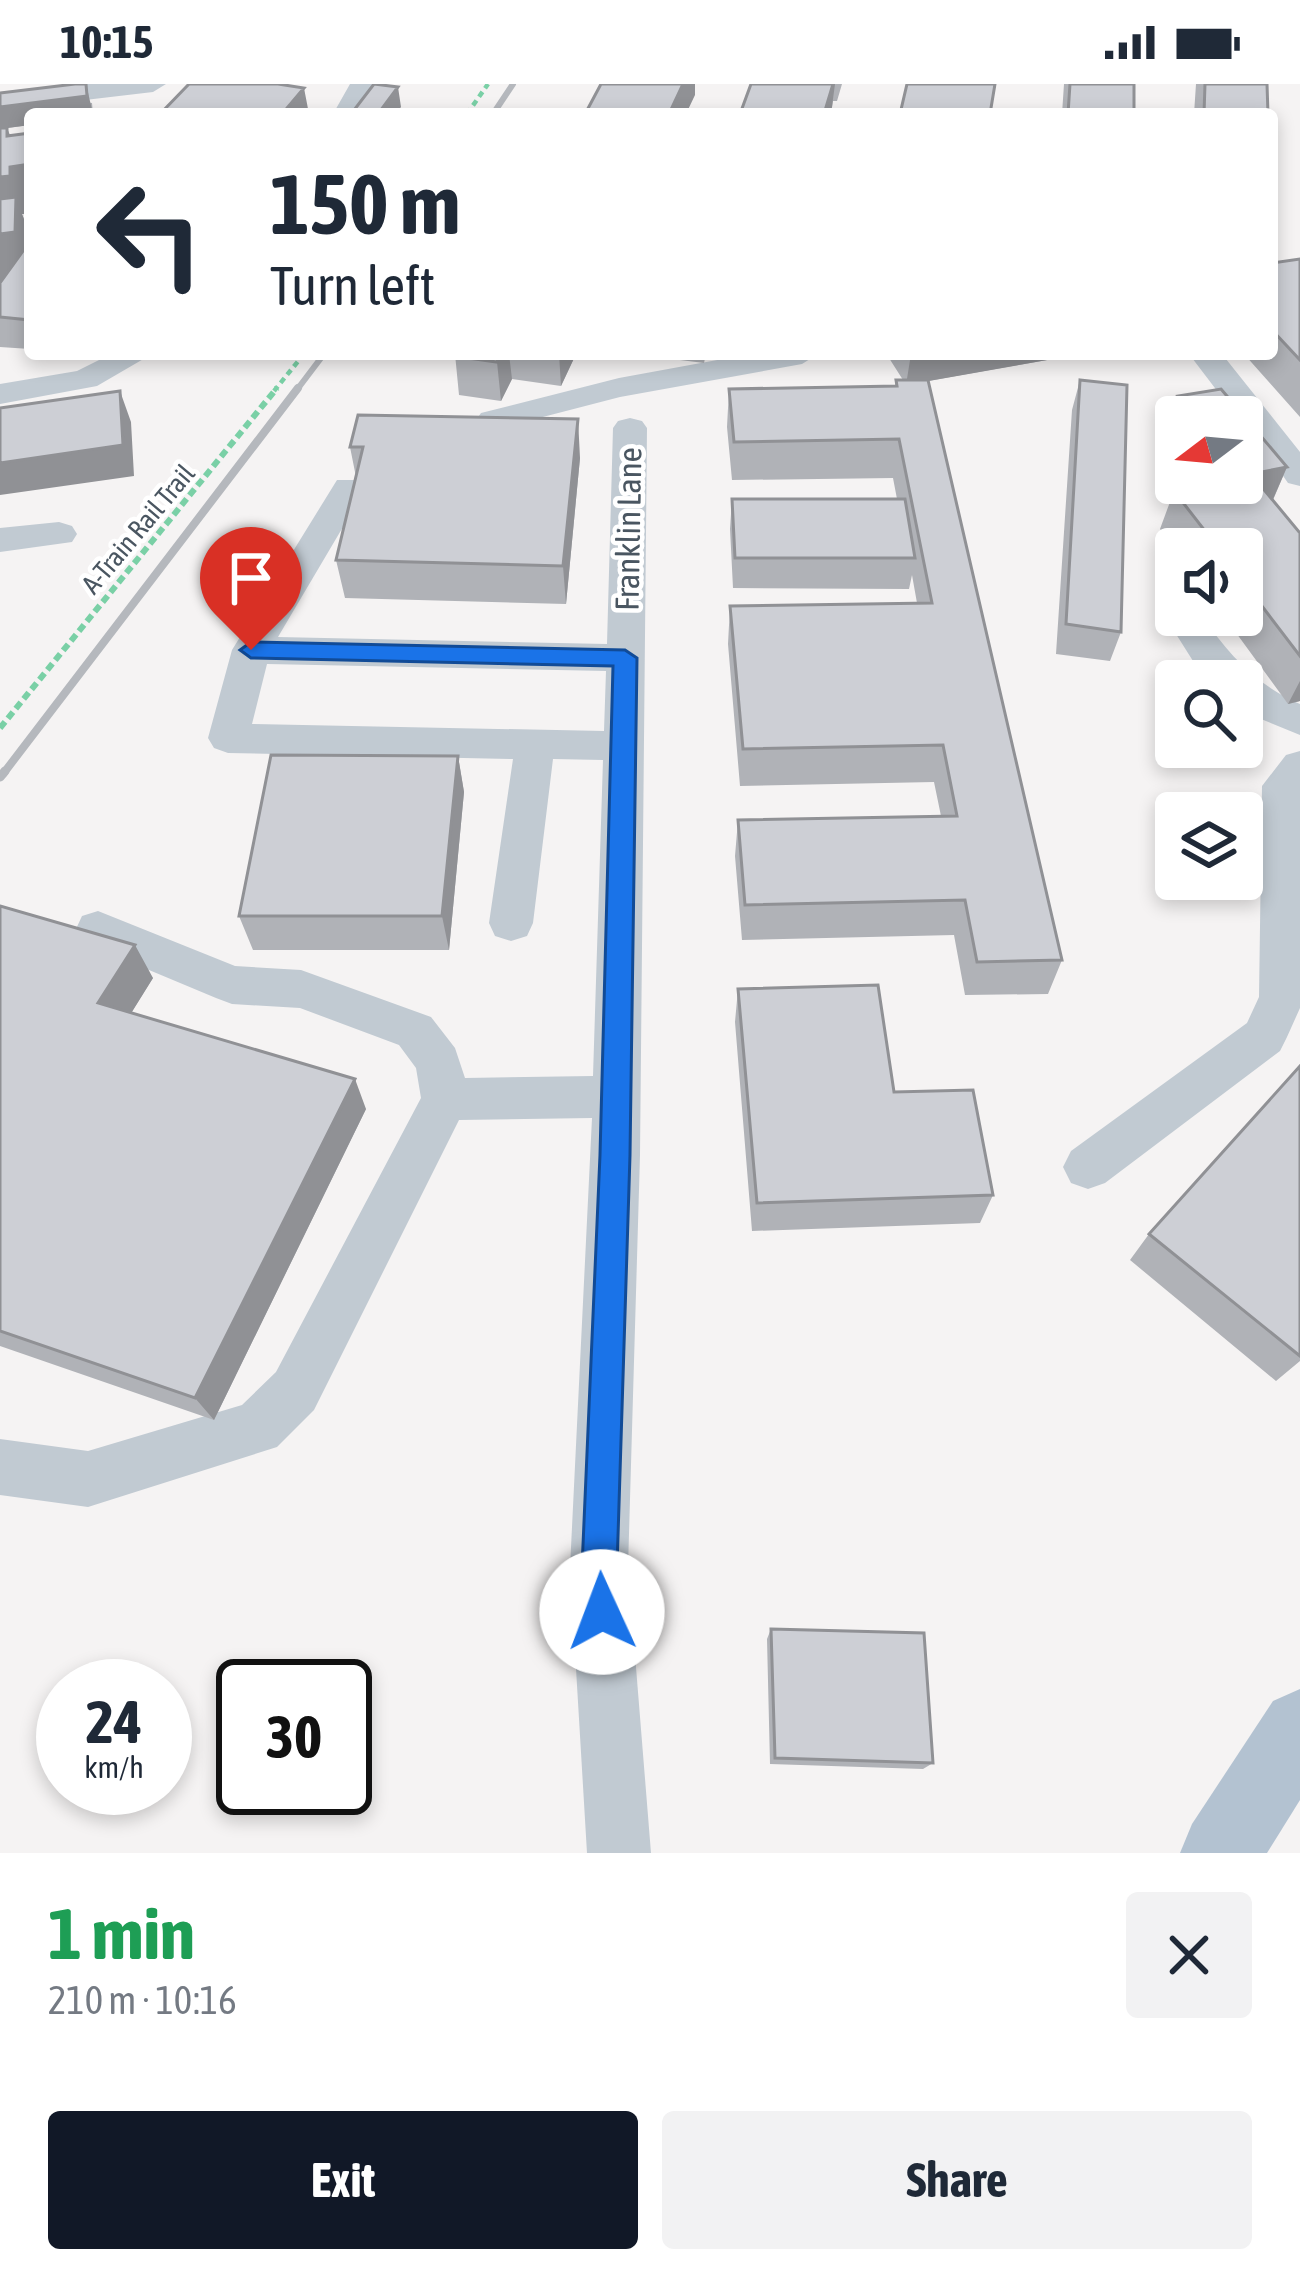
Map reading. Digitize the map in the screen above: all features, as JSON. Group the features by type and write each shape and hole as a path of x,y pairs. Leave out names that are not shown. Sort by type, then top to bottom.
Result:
{"main road":[{"path":"1221,1853 1300,1728"}],"street":[{"path":"0,102 156,84"},
{"path":"0,394 86,379 124,360"},
{"path":"493,420 620,388 770,360"},
{"path":"1210,360 1300,475"},
{"name":"Franklin Lane","path":"619,1853 599,1568 616,1097 630,428"},
{"path":"349,488 251,650 228,738 623,746"},
{"path":"0,540 59,534"},
{"path":"1196,636 1214,660"},
{"path":"251,650 625,658"},
{"path":"1263,704 1300,721"},
{"path":"511,923 535,744"},
{"path":"1088,1167 1264,1037 1282,997 1283,785 1300,766"},
{"path":"0,1467 88,1479 258,1428 295,1391 445,1099 438,1061 415,1030 301,989 232,985 98,928"},
{"path":"445,1099 616,1097"}],"path":[{"name":"A-Train Rail Trail","path":"0,728 299,360"}],"building":[{"path":"86,84 87,96 0,107 0,93"},
{"path":"189,84 304,88 287,108 166,108"},
{"path":"374,84 398,87 382,108 356,108"},
{"path":"601,84 683,84 672,108 588,108"},
{"path":"751,84 833,84 826,108 742,108"},
{"path":"907,84 995,84 991,108 901,108"},
{"path":"1070,84 1134,84 1134,108 1068,108"},
{"path":"1205,84 1267,84 1268,108 1204,108"},
{"path":"0,128 7,128 7,136 24,134 24,165 10,167 10,176 0,177"},
{"path":"16,197 15,232 0,234 0,199"},
{"path":"24,250 24,319 0,317 0,283"},
{"path":"1300,259 1300,360 1278,336 1278,262"},
{"path":"896,380 928,380 1062,960 977,962 965,900 745,905 738,820 957,816 943,745 743,749 730,606 932,603 899,439 734,442 729,389 897,386"},
{"path":"1080,380 1127,385 1121,632 1066,624"},
{"path":"1221,389 1227,396 1178,396"},
{"path":"120,391 123,445 0,463 0,408"},
{"path":"358,415 578,419 563,566 336,560 363,447 350,447"},
{"path":"1263,439 1287,467 1263,472"},
{"path":"1263,488 1300,533 1300,656 1263,608 1263,528 1203,528 1184,504 1263,504"},
{"path":"732,499 905,499 915,558 735,558"},
{"path":"271,755 458,756 442,916 239,916"},
{"path":"0,906 135,945 98,1003 355,1079 195,1398 0,1331"},
{"path":"878,985 894,1092 973,1090 993,1195 757,1203 738,989"},
{"path":"1300,1066 1300,1356 1149,1234"},
{"path":"771,1629 924,1633 933,1763 775,1758"}],"railway":[{"path":"497,108 513,84"},
{"path":"296,391 319,360"},
{"path":"3,774 298,388"},
{"path":"0,777 5,771"}],"route":[{"path":"251,650 625,658 615,1155 599,1568 602,1612"}]}
